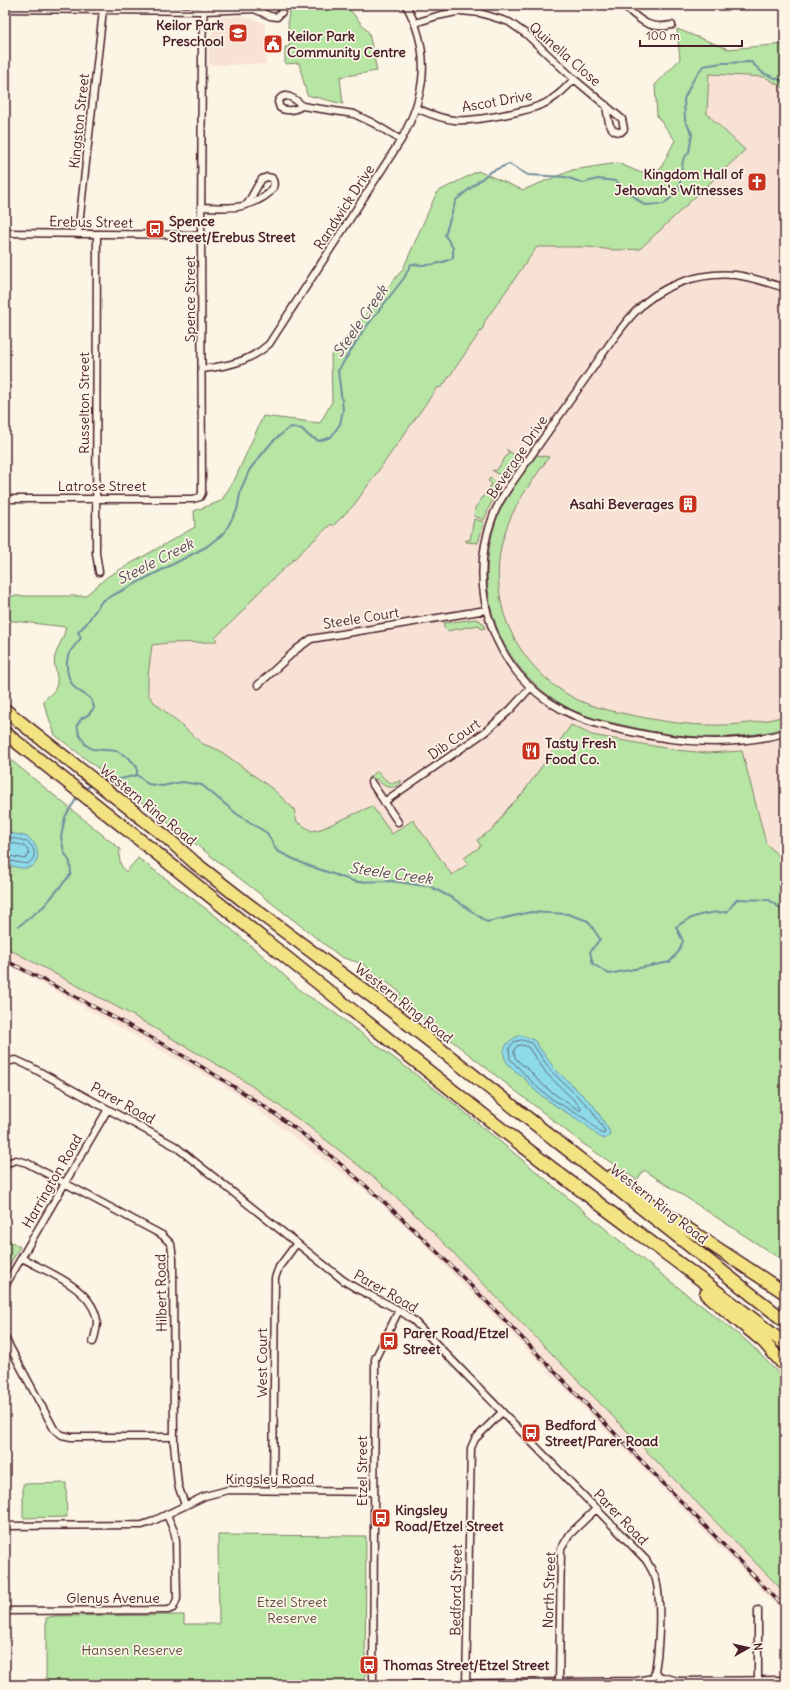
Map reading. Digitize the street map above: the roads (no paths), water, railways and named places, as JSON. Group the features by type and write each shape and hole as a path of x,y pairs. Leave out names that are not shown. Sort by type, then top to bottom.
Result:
{"highway":[{"path":"5,706 44,741"},
{"name":"Western Ring Road","path":"5,710 166,838 195,863 397,1015 785,1321"},
{"path":"5,734 149,846 400,1049 568,1181 785,1344"},
{"path":"397,1015 647,1202 785,1293"},
{"path":"568,1181 610,1220 714,1300 764,1342 785,1366"}],"street":[{"path":"5,9 68,7 103,10 204,8 254,9 268,5"},
{"path":"254,9 270,16 278,17 282,12 279,5"},
{"name":"Randwick Drive","path":"202,369 241,362 255,355 269,344 401,140 416,108 422,85 423,64 420,40 415,24 406,5"},
{"path":"623,5 648,25 659,27 672,25"},
{"name":"Spence Street","path":"200,497 202,492 201,235 202,47 204,8"},
{"name":"Kingston Street","path":"78,234 103,10"},
{"name":"Quinella Close","path":"415,24 437,16 461,11 480,13 508,22 526,34 574,79 606,105"},
{"name":"Ascot Drive","path":"416,108 441,118 455,120 470,120 529,110 548,102 559,94 574,79"},
{"path":"302,106 354,114 373,123 401,140"},
{"path":"202,207 242,206 262,198 272,191 274,183 272,178 267,177 262,179 248,203"},
{"name":"Erebus Street","path":"5,233 201,235"},
{"name":"Russelton Street","path":"97,234 96,553 100,572"},
{"name":"Beverage Drive","path":"785,288 756,279 735,275 702,277 670,287 653,297 637,310 613,340 499,503 492,519 484,551 482,579 486,610 495,638 502,651 520,676 531,688 554,705 575,717 605,726 684,742 723,743 763,738 785,733"},
{"name":"Latrose Street","path":"5,499 193,499 200,497"},
{"name":"Steele Court","path":"258,685 297,649 311,639 486,610"},
{"name":"Dib Court","path":"384,802 485,732 510,710 531,688"},
{"path":"371,782 398,822"},
{"name":"Parer Road","path":"5,1062 16,1060 25,1064 175,1146 348,1283 399,1310 414,1321 646,1560 653,1574 657,1587 658,1600 658,1659 654,1681"},
{"name":"Harrington Road","path":"5,1286 108,1109"},
{"name":"Hilbert Road","path":"5,1164 12,1161 23,1161 65,1182 169,1241 172,1248 174,1437 178,1485 185,1505"},
{"name":"West Court","path":"273,1490 275,1278 277,1271 297,1243"},
{"path":"22,1258 72,1286 90,1302 96,1321 96,1330 93,1342"},
{"name":"Etzel Street","path":"374,1685 375,1359 399,1310"},
{"path":"5,1338 52,1425 60,1434 71,1437 174,1437"},
{"name":"Bedford Street","path":"466,1684 471,1448 475,1439 502,1412"},
{"name":"Kingsley Road","path":"5,1526 142,1524 151,1522 205,1496 222,1491 273,1490 374,1492"},
{"name":"North Street","path":"559,1684 561,1549 570,1534 597,1508"},
{"name":"Glenys Avenue","path":"5,1611 168,1610 173,1608 177,1599 176,1540 167,1514"},
{"path":"758,1610 758,1683"},
{"name":"Parer Road","path":"658,1659 662,1676 662,1685"},
{"path":"374,1685 559,1684 654,1681 662,1676 678,1681"},
{"path":"662,1685 678,1681 758,1683 785,1680"}],"water":[{"path":"5,831 12,834 25,836 34,843 38,856 32,867 24,868 5,864"},
{"path":"521,1035 534,1040 554,1068 594,1106 610,1132 609,1136 605,1139 598,1136 583,1123 533,1089 523,1077 512,1068 504,1057 505,1048 507,1044"}],"waterway":[{"name":"Steele Creek","path":"104,783 137,775 137,767 129,758 117,751 92,749 86,745 79,734 77,725 82,718 88,715 94,708 90,699 75,688 68,675 67,660 72,649 81,638 78,632 86,624 102,601 206,547 224,533 237,510 241,489 250,469 272,442 290,427 302,429 309,436 319,441 331,437 340,424 343,410 338,371 363,331 404,278 411,264 432,264 453,258 453,248 445,235 456,200 490,172 509,164 528,175 566,177 583,183 598,179 616,181 644,205 664,204 679,190 683,160 689,152 692,134 685,120 684,99 692,82 703,66 722,63 751,62 763,73 785,82"},
{"name":"Steele Creek","path":"137,775 148,784 162,786 182,782 202,785 237,814 267,833 277,851 304,864 356,882 392,881 431,887 454,899 487,922 531,912 568,914 588,921 600,939 590,952 593,964 609,974 670,962 679,951 683,941 676,927 700,915 727,912 737,899 769,900 785,912"},
{"name":"Steele Creek","path":"83,789 94,785"},
{"name":"Steele Creek","path":"19,926 44,906 71,874 70,862 64,852 61,837 65,817 78,796"}],"railway":[{"path":"5,960 170,1048 211,1072 289,1124 326,1152 385,1203 442,1257 785,1608"}],"place":[{"name":"Keilor Park Preschool","path":"238,33"},
{"name":"Keilor Park Community Centre","path":"273,44"},
{"name":"Kingdom Hall of Jehovah's Witnesses","path":"757,182"},
{"name":"Spence Street/Erebus Street","path":"155,229"},
{"name":"Asahi Beverages","path":"688,504"},
{"name":"Tasty Fresh Food Co.","path":"531,751"},
{"name":"Parer Road/Etzel Street","path":"389,1341"},
{"name":"Bedford Street/Parer Road","path":"531,1433"},
{"name":"Kingsley Road/Etzel Street","path":"381,1518"},
{"name":"Thomas Street/Etzel Street","path":"369,1665"}],"park label":[{"name":"Etzel Street Reserve","path":"292,1610"},
{"name":"Hansen Reserve","path":"132,1650"}]}
